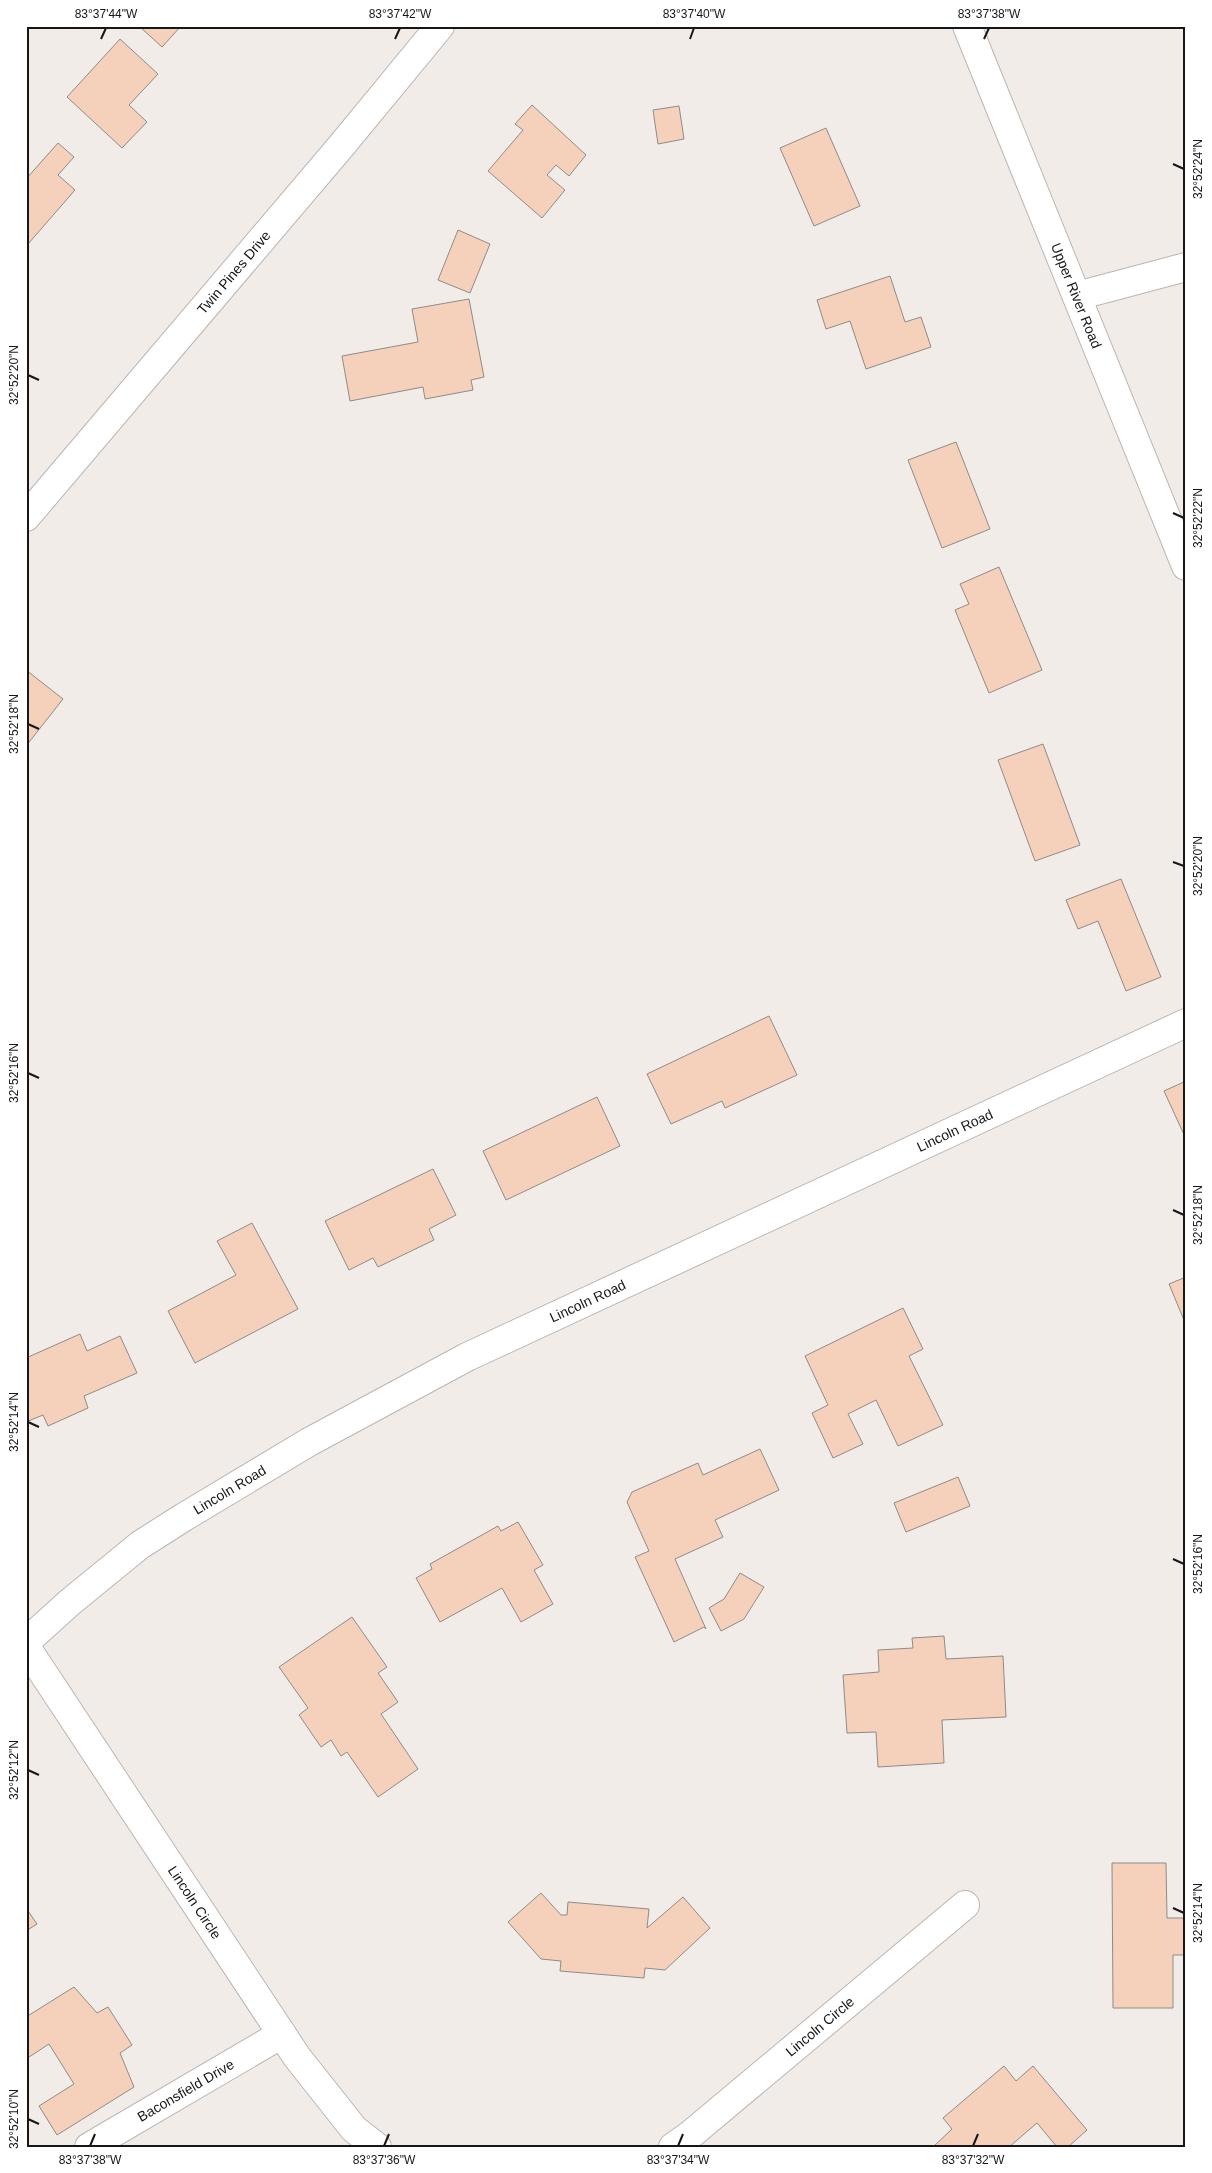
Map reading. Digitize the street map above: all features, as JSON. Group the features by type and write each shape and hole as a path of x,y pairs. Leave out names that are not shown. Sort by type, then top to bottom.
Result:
{"street":[{"name":"Twin Pines Drive","path":"26,517 342,146 440,26"},
{"name":"Upper River Road","path":"967,26 1186,566"},
{"path":"1078,296 1186,267"},
{"name":"Lincoln Road","path":"26,1642 69,1603 140,1545 309,1442 458,1362 756,1221 1186,1023"},
{"name":"Lincoln Circle","path":"26,1647 297,2057 354,2129 377,2147"},
{"name":"Lincoln Circle","path":"673,2147 690,2135 965,1905"},
{"name":"Baconsfield Drive","path":"88,2147 282,2034"}],"building":[{"path":"139,26 181,26 162,47"},
{"path":"120,39 158,74 129,105 147,122 122,148 67,97"},
{"path":"532,105 586,155 569,176 556,165 547,175 565,190 542,218 488,171 523,130 515,124"},
{"path":"679,106 684,139 658,144 653,110"},
{"path":"826,128 860,206 814,226 780,148"},
{"path":"58,143 74,157 58,175 75,190 28,244 26,242 26,179"},
{"path":"458,230 490,244 470,293 438,280"},
{"path":"890,276 905,322 921,317 931,347 866,369 850,321 826,329 817,300"},
{"path":"469,299 484,377 471,380 473,390 425,399 423,387 350,401 342,356 418,342 412,309"},
{"path":"956,442 990,529 942,548 908,460"},
{"path":"999,567 1042,670 989,693 955,610 969,604 960,584"},
{"path":"26,670 63,699 26,746"},
{"path":"1043,744 1080,845 1035,861 998,760"},
{"path":"1121,879 1161,977 1126,991 1098,921 1078,929 1066,900"},
{"path":"769,1016 797,1075 725,1108 722,1101 671,1124 647,1074"},
{"path":"1186,1081 1186,1139 1164,1091"},
{"path":"597,1097 620,1146 506,1200 483,1151"},
{"path":"433,1169 456,1215 429,1229 434,1240 378,1267 373,1258 349,1270 325,1221"},
{"path":"252,1223 298,1309 195,1363 168,1311 236,1275 217,1241"},
{"path":"1186,1277 1186,1325 1169,1284"},
{"path":"903,1308 923,1349 909,1356 943,1425 898,1446 876,1400 848,1414 863,1444 833,1458 812,1413 828,1405 805,1356"},
{"path":"80,1334 87,1351 120,1336 137,1373 84,1396 88,1408 48,1426 43,1415 26,1422 26,1358"},
{"path":"760,1449 779,1490 715,1520 723,1537 675,1559 706,1629 704,1627 674,1642 635,1557 649,1551 627,1502 632,1492 698,1463 703,1475"},
{"path":"958,1477 970,1506 906,1532 894,1503"},
{"path":"518,1522 543,1565 534,1570 553,1604 521,1622 502,1588 440,1622 416,1578 432,1569 430,1564 498,1526 501,1531"},
{"path":"740,1573 764,1587 744,1619 721,1631 709,1608 724,1599"},
{"path":"352,1617 387,1667 378,1673 398,1702 381,1714 418,1769 378,1797 347,1752 341,1756 331,1740 321,1747 299,1715 308,1708 279,1667"},
{"path":"944,1636 946,1659 1003,1656 1006,1717 942,1720 944,1763 878,1767 876,1732 847,1733 843,1675 879,1672 878,1650 913,1648 912,1638"},
{"path":"1112,1863 1166,1863 1167,1918 1186,1918 1186,1955 1173,1955 1173,2008 1113,2008"},
{"path":"541,1893 561,1915 567,1915 568,1902 649,1909 647,1928 683,1897 710,1928 665,1970 645,1968 644,1978 560,1971 561,1961 541,1959 508,1922"},
{"path":"26,1908 37,1924 26,1931"},
{"path":"74,1987 97,2013 108,2007 132,2045 120,2053 134,2087 57,2135 39,2106 74,2084 49,2044 26,2059 26,2017"},
{"path":"1004,2066 1016,2081 1033,2066 1087,2130 1068,2147 1057,2147 1037,2123 1009,2147 933,2147 952,2129 943,2118"}]}
